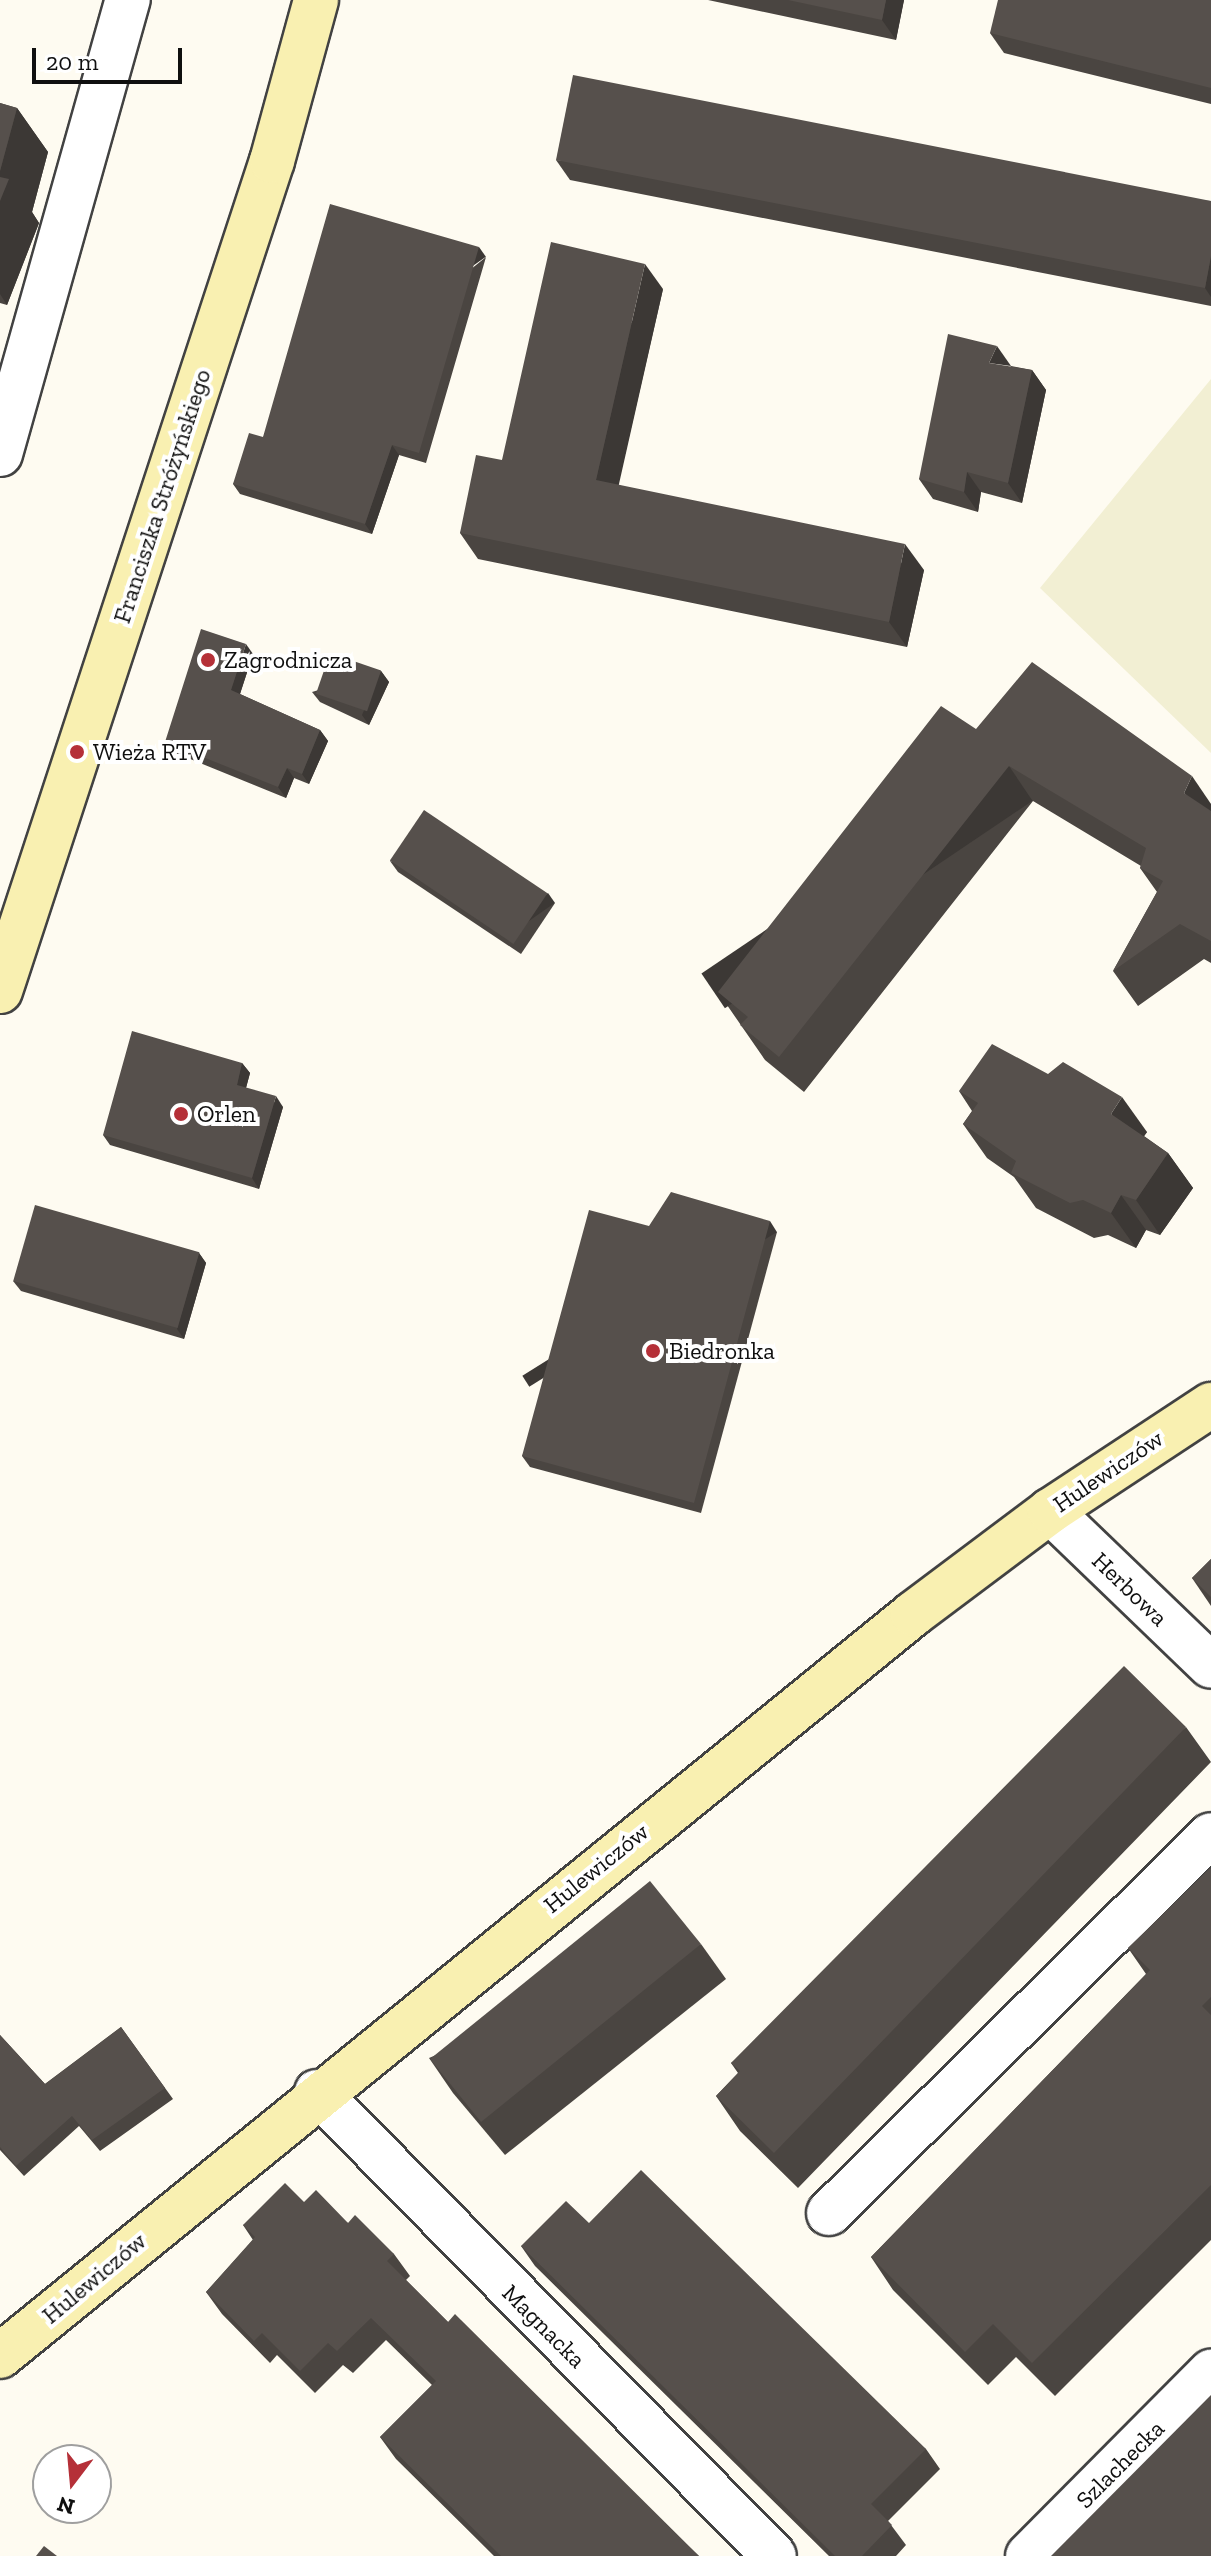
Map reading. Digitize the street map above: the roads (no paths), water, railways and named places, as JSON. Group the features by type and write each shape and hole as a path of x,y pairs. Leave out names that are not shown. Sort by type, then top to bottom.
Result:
{"street":[{"path":"0,454 128,0"},
{"name":"Franciszka Stróżyńskiego","path":"0,991 272,161 316,0"},
{"name":"Hulewiczów","path":"0,2356 317,2092 1050,1511 1211,1405"},
{"name":"Herbowa","path":"1050,1511 1211,1666"},
{"path":"829,2213 1211,1835"},
{"name":"Magnacka","path":"317,2092 774,2556"},
{"name":"Szlachecka","path":"1028,2556 1211,2372"}],"place":[{"name":"Zagrodnicza","path":"208,660"},
{"name":"Wieża RTV","path":"77,752"},
{"name":"Orlen","path":"181,1114"},
{"name":"Biedronka","path":"653,1351"}]}
